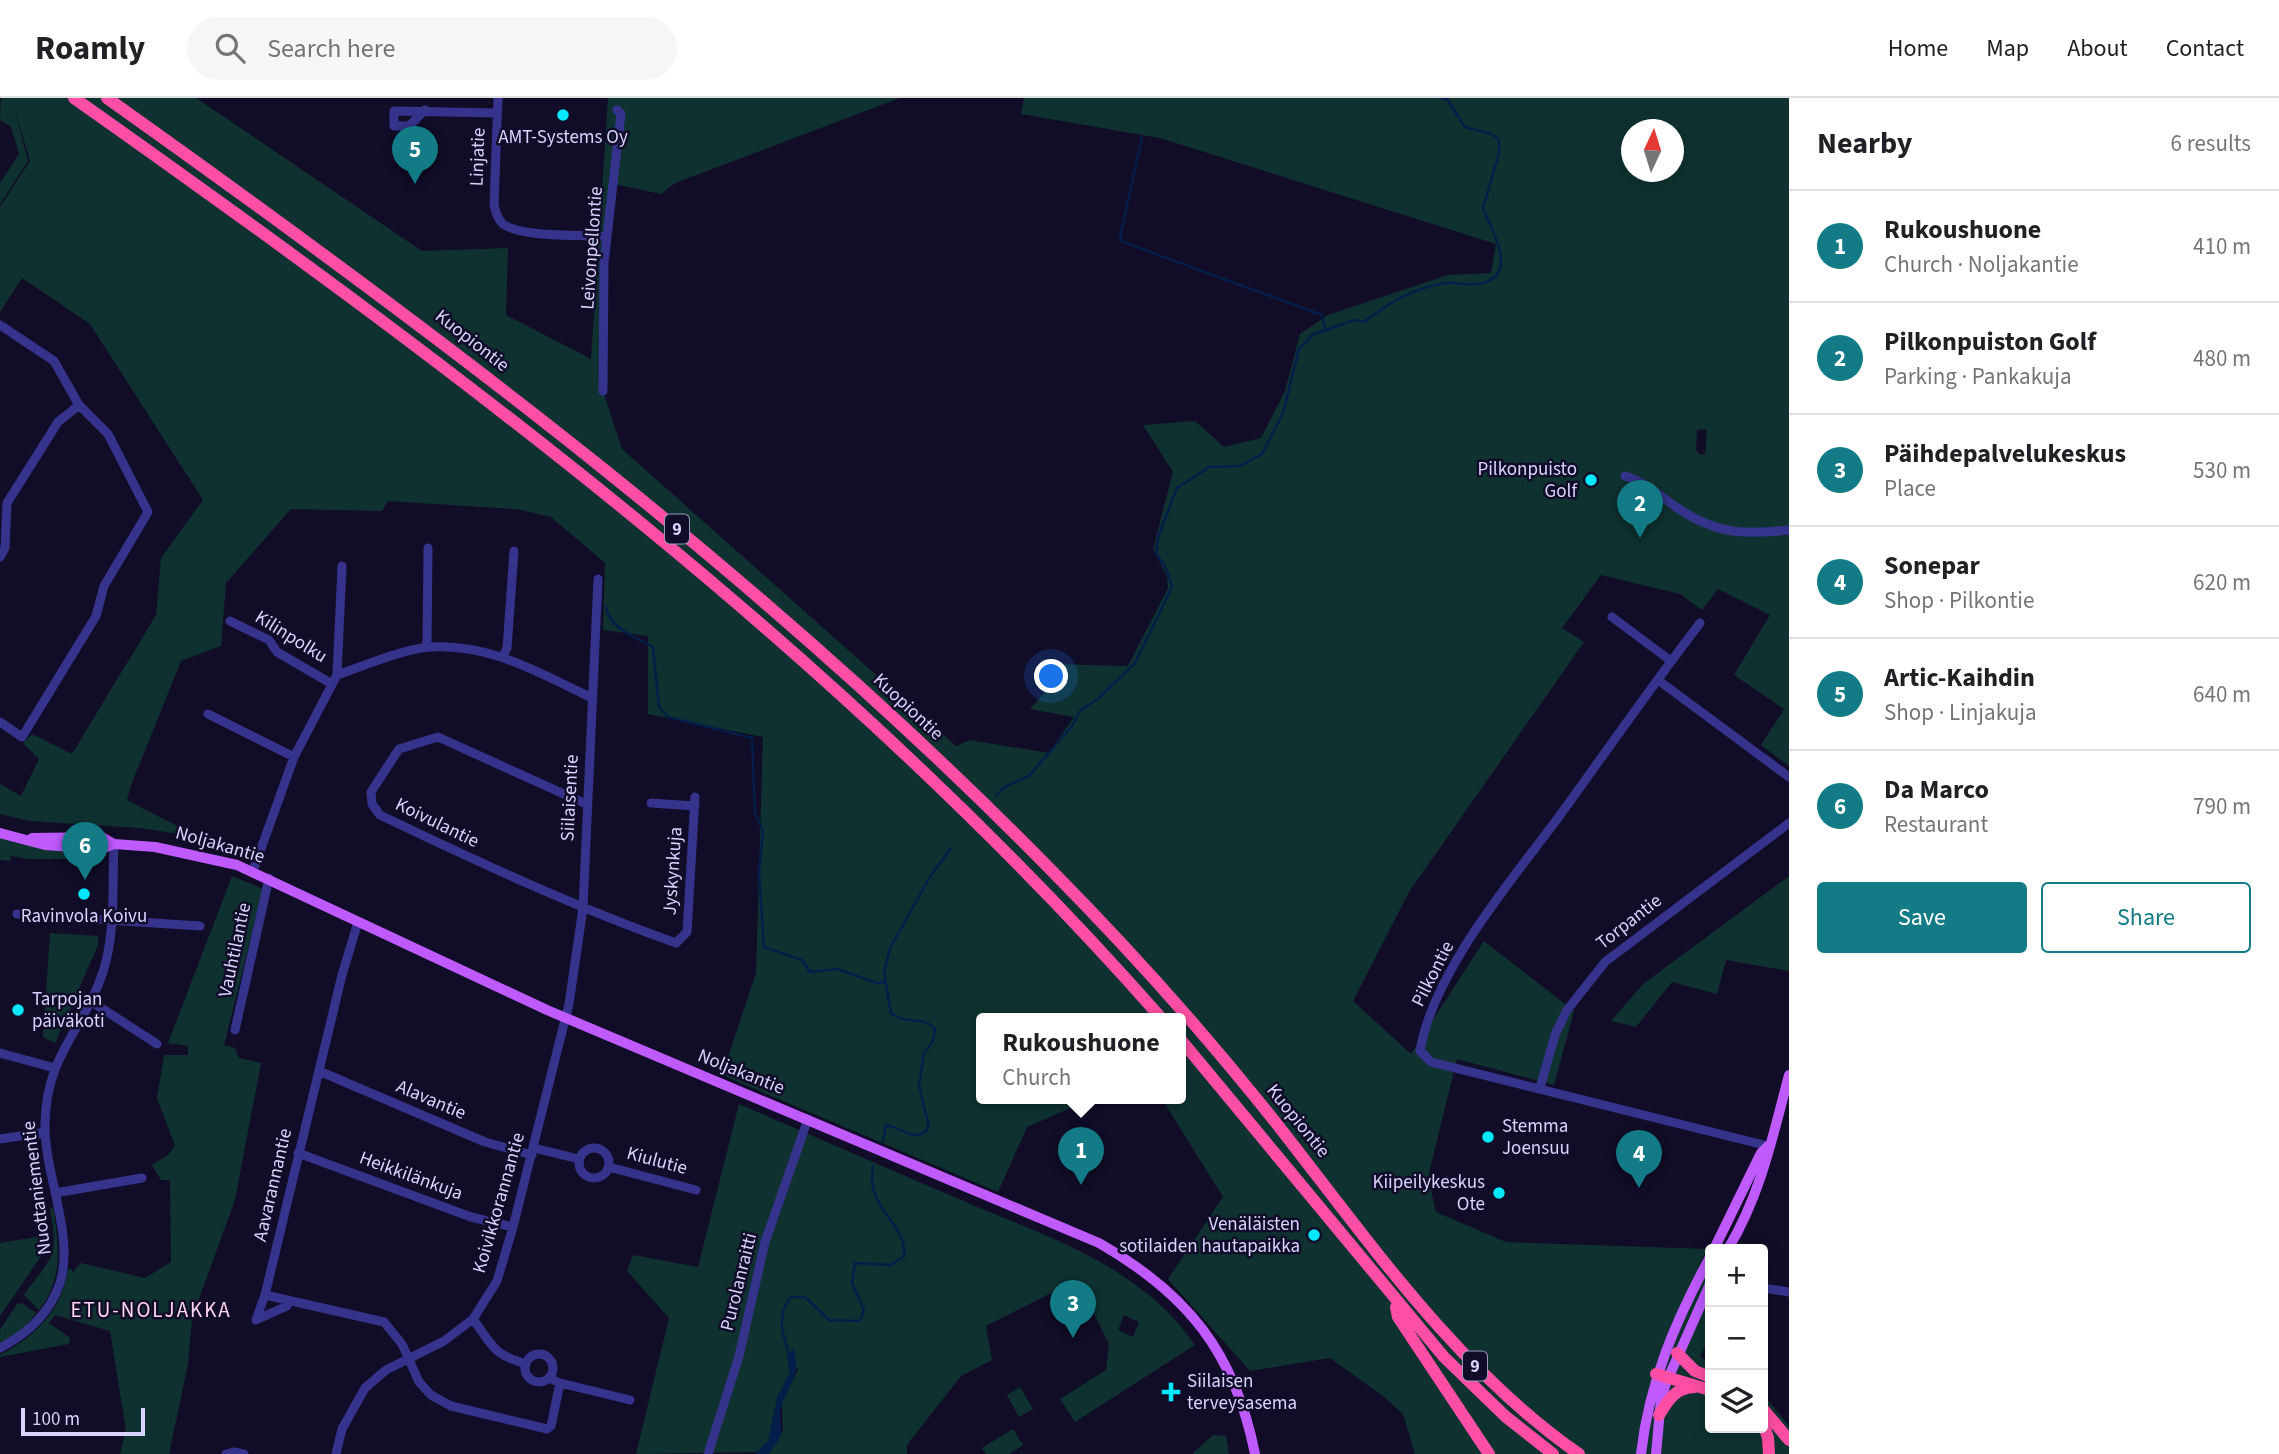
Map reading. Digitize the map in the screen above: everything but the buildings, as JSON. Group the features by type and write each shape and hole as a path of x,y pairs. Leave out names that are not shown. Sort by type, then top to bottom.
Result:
{"highway":[{"name":"Kuopiontie","path":"74,98 354,298 530,433 658,538 801,660 934,782 1039,886 1156,1013"},
{"name":"Kuopiontie","path":"107,98 363,282 616,478 813,645 1052,871 1182,1013"},
{"name":"Kuopiontie","path":"1186,1018 1219,1054 1455,1345 1515,1405 1579,1454"},
{"name":"Kuopiontie","path":"1186,1046 1395,1300 1478,1392 1553,1454"},
{"path":"1395,1300 1398,1317 1489,1454"},
{"path":"1676,1353 1705,1382"},
{"path":"1663,1372 1705,1383"},
{"path":"1659,1415 1676,1392 1685,1387 1705,1384"},
{"path":"1768,1415 1789,1440"},
{"path":"1766,1433 1769,1454"}],"main road":[{"name":"Noljakantie","path":"0,833 19,838 102,838 114,844 175,849 253,871 565,1018 1099,1243 1135,1264 1182,1303 1222,1356 1245,1410 1255,1454"},
{"path":"1730,1244 1767,1166 1768,1146 1789,1075"},
{"path":"1716,1244 1760,1153 1768,1146"},
{"path":"1641,1454 1646,1414 1705,1272"},
{"path":"1656,1454 1663,1372 1676,1353 1705,1294"}],"street":[{"name":"Linjatie","path":"498,98 494,205 503,224 518,231 606,237"},
{"path":"425,110 497,113"},
{"name":"Leivonpellontie","path":"603,391 606,237 621,114 617,110"},
{"path":"0,325 54,361 79,405 108,434 148,512 104,586 96,616 22,737 0,722"},
{"path":"0,556 5,548 7,503 58,422 79,405"},
{"path":"1626,476 1640,481 1715,529 1732,533 1789,530"},
{"path":"427,647 428,548"},
{"path":"503,656 507,648 513,551"},
{"path":"253,871 294,757 335,679 342,566"},
{"name":"Siilaisentie","path":"565,1018 583,908 598,579"},
{"path":"1612,617 1671,661"},
{"name":"Kilinpolku","path":"230,621 269,640 277,652 335,679"},
{"name":"Pilkontie","path":"1700,623 1483,921 1439,996 1422,1036 1420,1051 1431,1062 1768,1146"},
{"path":"335,679 427,647 484,651 503,656 592,698"},
{"path":"1658,680 1789,777"},
{"path":"208,714 294,757"},
{"name":"Koivulantie","path":"583,908 380,816 371,799 371,792 399,749 438,737 586,804"},
{"name":"Jyskynkuja","path":"583,908 676,943 687,932 695,802 651,803"},
{"name":"Torpantie","path":"1540,1088 1555,1035 1567,1010 1605,962 1789,823"},
{"name":"Nuottaniementie","path":"0,1348 31,1327 56,1295 63,1262 45,1132 47,1099 55,1068 70,1034 92,1002 106,960 114,844"},
{"name":"Vauhtilantie","path":"235,1030 269,878"},
{"path":"17,914 200,926"},
{"name":"Aavarannantie","path":"289,1301 287,1306 256,1321 265,1295 298,1153 358,922"},
{"path":"92,1002 157,1044"},
{"name":"Koivikkorannantie","path":"336,1454 342,1429 365,1388 386,1370 444,1341 472,1319 497,1281 533,1152 565,1018"},
{"path":"0,1053 55,1068"},
{"name":"Alavantie","path":"319,1072 485,1142 533,1152"},
{"name":"Purolanraitti","path":"708,1454 739,1356 765,1242 808,1119"},
{"path":"0,1139 45,1132"},
{"path":"588,1149 599,1149 608,1156 609,1167 605,1174 592,1179 580,1170 579,1158 588,1149"},
{"path":"533,1152 579,1158"},
{"name":"Heikkilänkuja","path":"298,1153 471,1217 513,1227"},
{"name":"Kiulutie","path":"609,1167 696,1190"},
{"path":"55,1193 142,1178"},
{"path":"1768,1288 1789,1292"},
{"path":"265,1295 384,1322 390,1327 425,1389 451,1405 539,1430 551,1426 560,1383"},
{"path":"472,1319 492,1350 501,1357 526,1364"},
{"path":"549,1378 552,1364 546,1356 532,1356 526,1364 527,1374 534,1381 549,1378 630,1400"},
{"path":"226,1454 234,1451 244,1454"}],"green space":[{"path":"1,98 196,98 422,251 508,248 506,315 591,359 608,98 900,98 675,183 661,194 614,184 606,237 603,391 622,449 956,746 970,740 1049,753 1074,717 1030,709 1049,687 1050,664 1128,666 1168,588 1167,576 1153,549 1173,472 1143,425 1195,421 1224,447 1261,438 1285,391 1300,334 1328,315 1448,275 1491,273 1496,244 1160,138 1021,114 1024,98 1789,98 1789,766 1761,745 1784,709 1734,675 1770,615 1718,589 1702,610 1680,594 1601,575 1562,628 1584,642 1409,892 1353,1001 1411,1054 1484,941 1574,1011 1554,1085 1457,1059 1428,1177 1436,1212 1506,1242 1705,1249 1699,1267 1705,1272 1705,1346 1700,1357 1705,1360 1705,1433 1768,1433 1768,1400 1789,1426 1789,1454 1415,1454 1403,1414 1383,1396 1330,1358 1250,1371 1168,1279 1223,1197 1165,1104 1186,1104 1186,1013 976,1013 976,1104 1080,1104 1027,1127 998,1192 722,1075 756,973 763,737 648,714 648,636 603,630 605,563 551,517 516,509 388,501 382,511 291,509 226,583 221,646 181,661 131,785 127,800 198,837 140,828 30,821 0,814 0,784 21,796 39,759 23,743 32,734 72,754 156,615 161,558 203,500 90,324 22,278 0,312 0,207 30,161 14,107 28,161 0,204 0,183 19,154 11,127 0,120","holes":["1697,430 1707,431 1705,454 1700,455 1696,450"]},
{"path":"0,838 89,852 88,859 28,859 11,856 10,861 0,860"},
{"path":"232,876 263,889 224,1045 235,1048 239,1058 261,1063 235,1200 192,1318 188,1364 169,1454 120,1454 126,1430 110,1331 55,1315 49,1323 70,1338 69,1344 0,1355 25,1339 45,1320 60,1297 68,1269 72,1269 72,1273 81,1263 145,1278 171,1262 170,1180 161,1180 152,1165 168,1155 175,1146 157,1098 164,1055 188,1055 188,1046 168,1043"},
{"path":"1789,876 1789,971 1726,960 1717,994 1672,982 1636,1027 1611,1021 1643,984"},
{"path":"50,933 98,936 98,945 55,1043 43,1037"},
{"path":"739,1104 1086,1254 1146,1293 1172,1317 1195,1345 1075,1422 1060,1399 1106,1370 1109,1344 1077,1280 986,1326 992,1360 961,1376 907,1445 907,1454 768,1454 783,1431 782,1403 798,1369 787,1355 790,1373 778,1395 768,1441 759,1452 636,1454 669,1318 627,1271 633,1255 698,1267","holes":["1124,1315 1139,1322 1133,1337 1118,1330"]},
{"path":"53,1207 58,1261 53,1286 39,1310 24,1295 51,1256 54,1238 50,1209"},
{"path":"48,1235 46,1249 0,1316 0,1243"},
{"path":"22,1303 36,1313 24,1328 0,1344 0,1330 17,1304"},
{"path":"1020,1387 1033,1409 1019,1417 1007,1395"},
{"path":"1013,1429 1023,1445 1009,1454 986,1454 982,1448"},
{"path":"1213,1435 1226,1436 1229,1454 1192,1454"}],"water":[{"path":"794,1348 796,1371 781,1410 779,1439 768,1454 755,1454 768,1441 778,1395 790,1373 787,1355"}],"waterway":[{"path":"996,796 1004,787 1029,776 1072,726 1080,711 1099,698 1135,663 1172,587 1167,570 1156,553 1158,537 1177,488 1209,467 1240,466 1262,454 1283,413 1299,349 1312,335 1354,320 1364,322 1392,303 1424,288 1446,283 1478,284 1491,280 1498,273 1500,252 1483,209 1499,153 1499,140 1491,134 1465,127 1447,99 1440,98"},
{"path":"1142,137 1120,237 1123,242 1322,315 1325,330"},
{"path":"606,607 618,627 653,647 659,707 668,717 752,738 755,813 763,831 759,872 764,947 802,960 810,972 837,969 877,983 885,982"},
{"path":"883,1141 886,1125 914,1135 919,1135 929,1127 919,1086 924,1053 933,1041 935,1029 925,1022 902,1019 891,1013 884,973 890,948 930,877 951,848"},
{"path":"790,1356 783,1334 782,1319 783,1311 791,1297 805,1297 829,1320 860,1321 864,1310 852,1283 855,1263 891,1265 904,1256 899,1233 875,1194 872,1182 873,1166"}],"place":[{"name":"AMT-Systems Oy","path":"563,115"},
{"name":"Artic-Kaihdin","path":"415,184"},
{"name":"Pilkonpuisto Golf","path":"1591,480"},
{"name":"Pilkonpuiston Golf","path":"1640,538"},
{"name":"Da Marco","path":"85,880"},
{"name":"Ravinvola Koivu","path":"84,894"},
{"name":"Tarpojan päiväkoti","path":"18,1010"},
{"name":"Stemma Joensuu","path":"1488,1137"},
{"name":"Rukoushuone","path":"1081,1185"},
{"name":"Sonepar","path":"1639,1188"},
{"name":"Kiipeilykeskus Ote","path":"1499,1193"},
{"name":"Venäläisten sotilaiden hautapaikka","path":"1314,1235"},
{"name":"Päihdepalvelukeskus","path":"1073,1338"},
{"name":"Siilaisen terveysasema","path":"1171,1392"}],"district":[{"name":"ETU-NOLJAKKA","path":"151,1310"}]}
